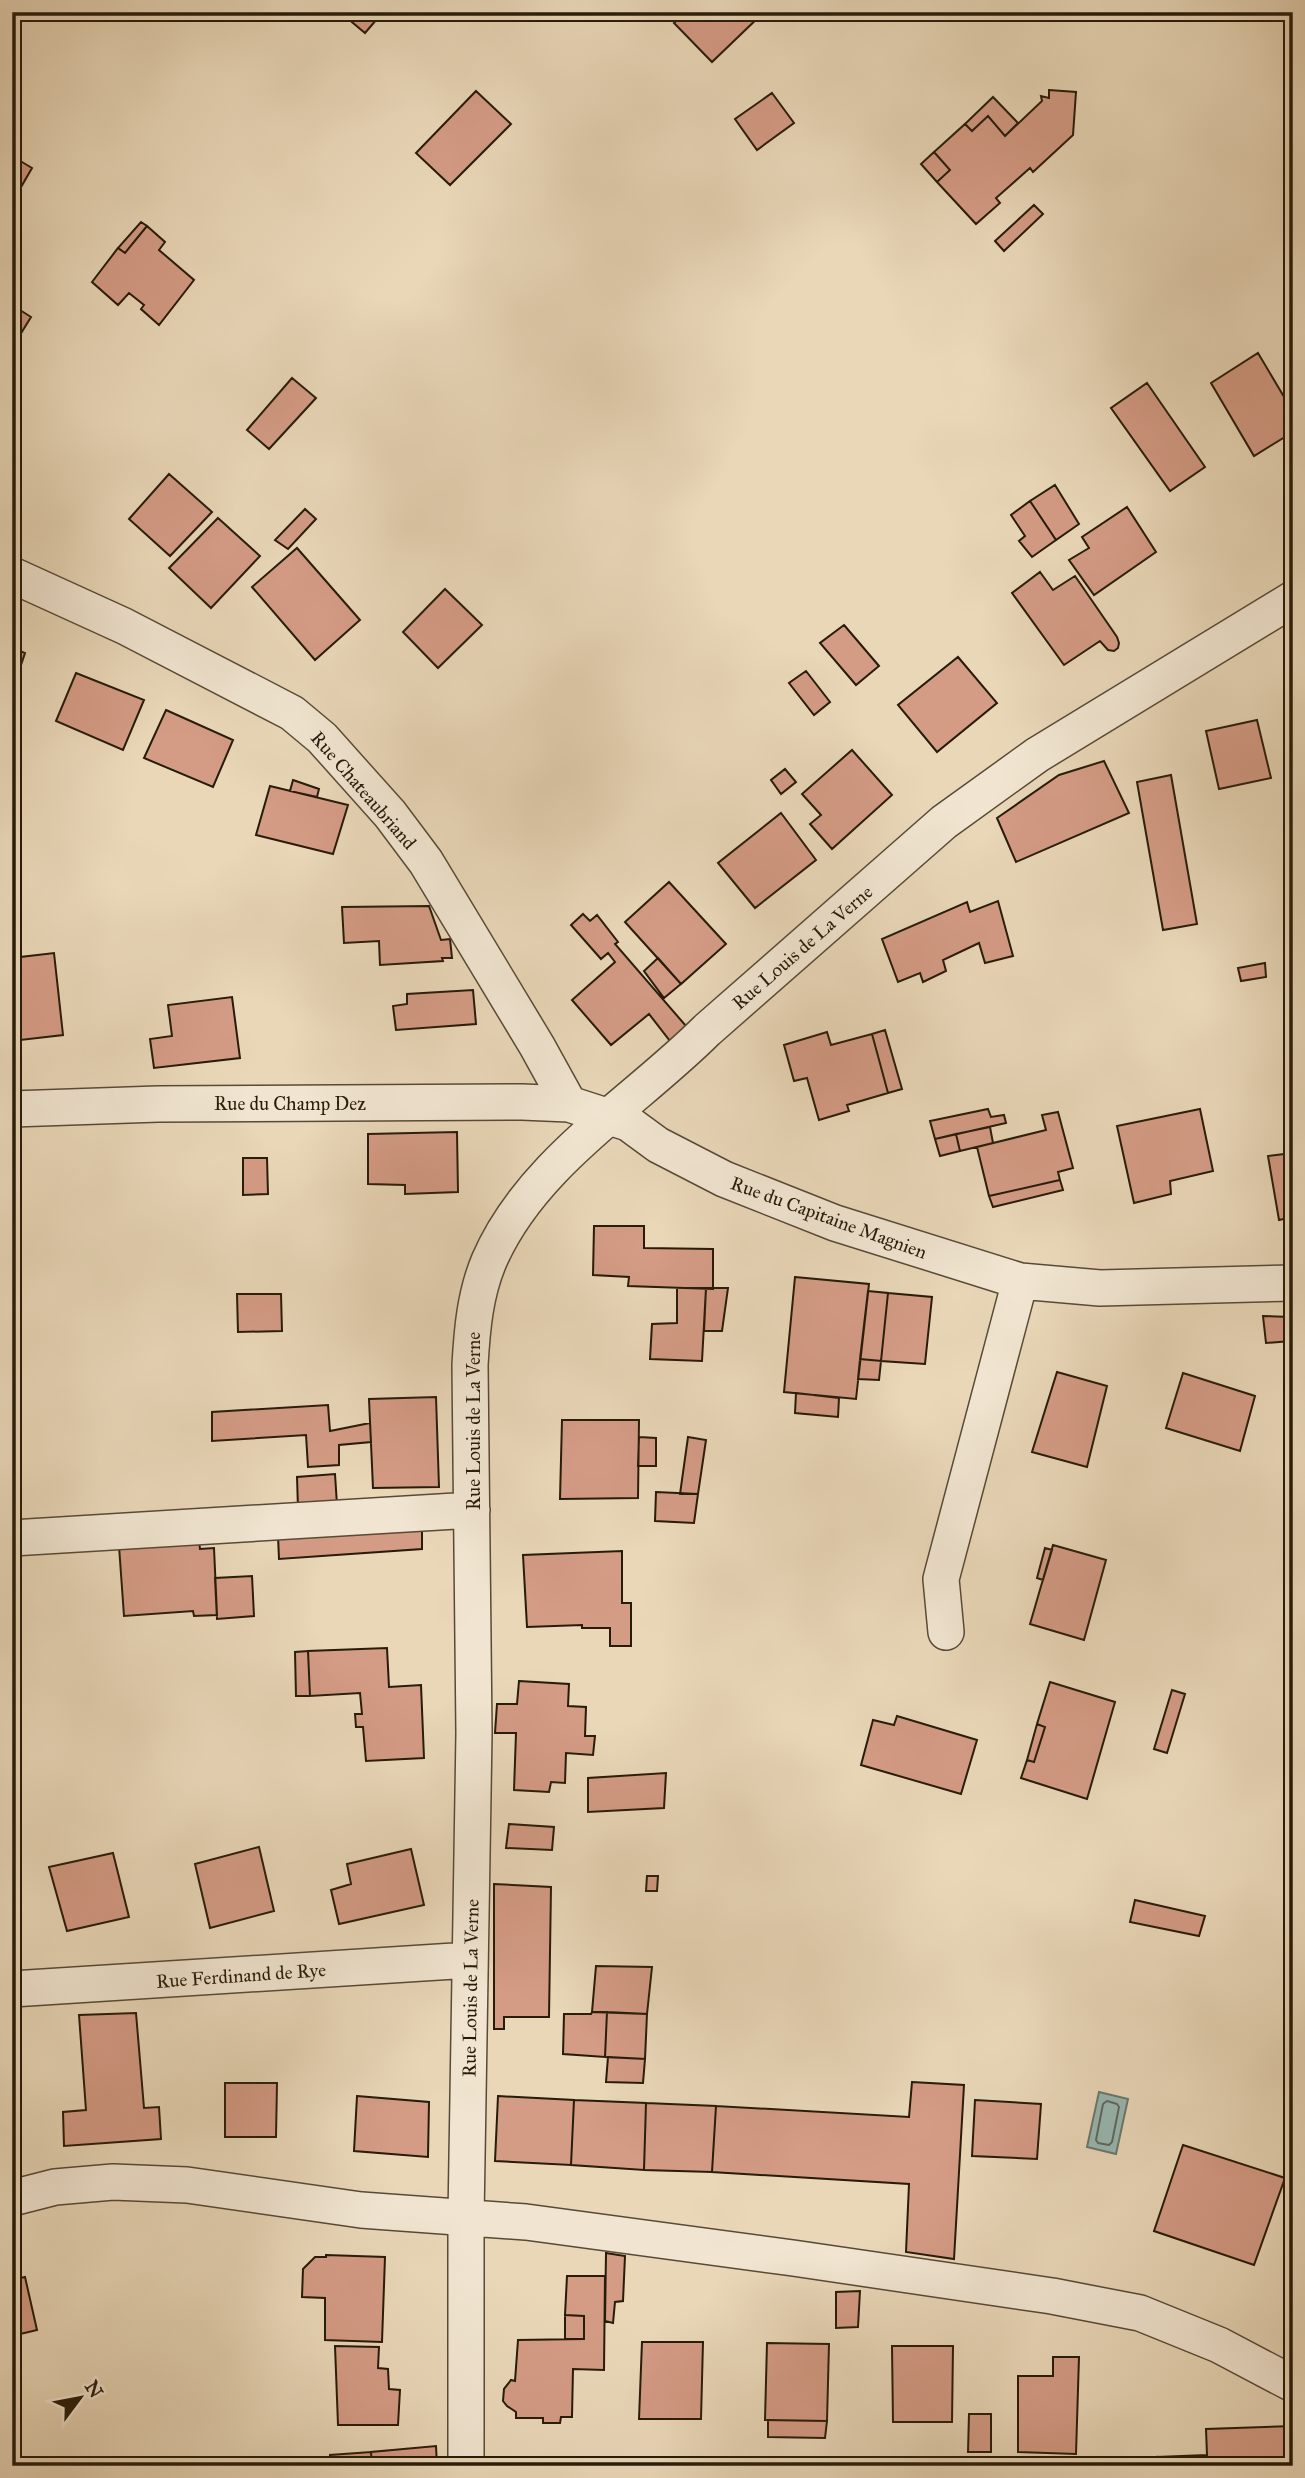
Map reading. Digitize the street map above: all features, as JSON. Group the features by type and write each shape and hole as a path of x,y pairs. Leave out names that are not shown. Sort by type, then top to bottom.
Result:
{"street":[{"name":"Rue Chateaubriand","path":"12,575 124,626 292,713 322,738 390,814 426,862 569,1104"},
{"name":"Rue Louis de La Verne","path":"466,2466 466,2218 474,1733 470,1365 472,1327 488,1263 500,1237 531,1192 608,1116 676,1061 707,1030 944,822 1037,755 1293,599"},
{"name":"Rue du Champ Dez","path":"12,1109 158,1104 569,1104"},
{"path":"569,1104 608,1116"},
{"name":"Rue du Capitaine Magnien","path":"608,1116 628,1123 658,1144 724,1179 835,1223 1020,1281 1100,1287 1293,1283"},
{"path":"946,1632 941,1579 1020,1281"},
{"path":"12,1538 472,1510"},
{"name":"Rue Ferdinand de Rye","path":"12,1989 470,1961"},
{"path":"12,2198 67,2186 113,2182 187,2185 361,2210 526,2222 793,2258 1096,2303 1140,2313 1219,2345 1293,2384"}],"water":[{"path":"1099,2092 1128,2099 1116,2154 1087,2147"}],"building":[{"path":"340,12 383,12 365,33"},
{"path":"685,12 764,12 712,62 674,23"},
{"path":"1049,90 1076,92 1073,135 1033,172 1030,168 996,198 1000,203 976,224 937,182 950,170 934,152 965,124 972,131 988,116 1005,136 1042,101 1041,96 1049,98"},
{"path":"476,91 511,124 450,185 416,153"},
{"path":"772,93 794,123 757,150 735,119"},
{"path":"993,97 1018,123 1005,136 988,116 972,131 965,124"},
{"path":"934,152 950,170 937,182 921,164"},
{"path":"12,156 32,168 17,194 12,191"},
{"path":"1034,205 1043,214 1004,251 995,241"},
{"path":"141,222 147,226 125,253 118,248"},
{"path":"147,226 165,242 159,250 194,280 159,325 141,309 144,305 129,293 118,305 92,282 118,248 125,253"},
{"path":"12,305 31,317 12,348"},
{"path":"1258,353 1293,412 1293,432 1254,456 1211,383"},
{"path":"292,378 316,398 269,449 247,430"},
{"path":"1147,383 1205,467 1170,491 1111,408"},
{"path":"169,474 212,512 170,556 129,519"},
{"path":"1055,485 1079,524 1056,540 1030,501"},
{"path":"1030,501 1056,540 1032,557 1019,541 1025,536 1011,515"},
{"path":"1127,507 1156,552 1094,595 1069,560 1089,548 1082,537"},
{"path":"305,509 316,519 288,549 275,540"},
{"path":"218,518 260,556 211,608 169,568"},
{"path":"297,548 360,620 315,660 252,587"},
{"path":"1040,572 1053,590 1075,576 1117,637 1118,648 1114,651 1108,650 1100,641 1064,665 1012,593"},
{"path":"445,589 482,625 438,668 403,632"},
{"path":"844,625 879,666 856,685 820,643"},
{"path":"12,648 25,653 12,692"},
{"path":"958,657 997,703 937,752 898,705"},
{"path":"806,671 830,702 814,715 789,683"},
{"path":"76,673 144,700 123,750 56,721"},
{"path":"166,710 233,740 213,787 144,758"},
{"path":"1257,720 1271,778 1219,789 1206,731"},
{"path":"852,750 892,795 832,849 810,824 821,815 802,794"},
{"path":"1104,761 1129,813 1016,862 997,818 1059,775"},
{"path":"785,769 796,782 781,794 771,780"},
{"path":"1171,775 1197,924 1163,930 1137,782"},
{"path":"293,780 319,789 317,797 290,791"},
{"path":"270,786 348,805 333,854 256,835"},
{"path":"781,813 816,860 755,908 718,863"},
{"path":"669,882 726,944 681,984 625,922"},
{"path":"998,901 1013,956 985,963 979,943 943,960 946,971 923,982 920,973 898,982 882,939 967,902 970,912"},
{"path":"429,906 441,940 450,939 452,958 442,958 443,961 380,965 379,941 344,943 342,907"},
{"path":"583,914 590,921 597,915 618,942 615,944 686,1026 670,1041 649,1014 611,1045 572,1000 615,962 608,953 601,959 571,925"},
{"path":"54,953 63,1035 12,1041 12,958"},
{"path":"658,958 681,984 664,998 644,971"},
{"path":"1265,963 1266,977 1241,981 1238,968"},
{"path":"473,990 476,1024 396,1030 393,1006 407,1004 407,994"},
{"path":"232,997 240,1058 154,1068 150,1039 172,1036 168,1005"},
{"path":"885,1030 902,1089 888,1093 872,1034"},
{"path":"827,1032 831,1045 872,1034 888,1093 847,1105 849,1111 819,1120 807,1078 794,1081 784,1045"},
{"path":"988,1109 991,1117 1004,1115 1006,1123 935,1139 930,1121"},
{"path":"1200,1109 1213,1171 1170,1181 1171,1194 1134,1203 1117,1126"},
{"path":"1058,1112 1073,1168 1058,1172 1060,1180 989,1196 977,1147 1046,1130 1042,1115"},
{"path":"990,1127 993,1143 960,1151 956,1134"},
{"path":"457,1132 458,1192 405,1194 405,1185 368,1184 368,1134"},
{"path":"956,1134 960,1151 940,1156 935,1139"},
{"path":"1293,1153 1293,1217 1279,1220 1268,1156"},
{"path":"243,1158 267,1158 268,1194 243,1195"},
{"path":"1060,1180 1063,1190 993,1207 989,1196"},
{"path":"594,1226 644,1226 644,1248 713,1249 713,1289 628,1286 629,1277 593,1275"},
{"path":"795,1277 869,1284 856,1399 784,1392"},
{"path":"677,1288 706,1288 702,1361 650,1359 652,1324 677,1323"},
{"path":"706,1288 728,1288 722,1331 704,1331"},
{"path":"868,1291 888,1293 881,1361 860,1359"},
{"path":"888,1293 932,1297 925,1364 881,1361"},
{"path":"237,1294 281,1294 282,1331 238,1332"},
{"path":"1263,1316 1290,1317 1291,1341 1266,1343"},
{"path":"860,1359 881,1361 879,1380 858,1379"},
{"path":"1057,1372 1107,1386 1087,1467 1032,1452"},
{"path":"1183,1373 1255,1396 1240,1451 1166,1428"},
{"path":"796,1393 839,1398 838,1417 795,1413"},
{"path":"436,1397 439,1487 373,1488 369,1399"},
{"path":"328,1405 330,1431 370,1423 371,1442 339,1445 339,1465 308,1467 306,1435 212,1441 212,1412"},
{"path":"562,1420 639,1420 638,1498 560,1499"},
{"path":"639,1437 656,1438 656,1466 638,1466"},
{"path":"688,1437 706,1440 698,1494 680,1494"},
{"path":"335,1474 337,1505 298,1508 297,1477"},
{"path":"656,1492 698,1494 694,1523 655,1521"},
{"path":"422,1528 422,1549 279,1559 278,1536"},
{"path":"199,1540 200,1549 214,1548 217,1615 194,1616 193,1611 124,1616 119,1546"},
{"path":"1053,1545 1106,1560 1084,1640 1030,1624"},
{"path":"1045,1548 1052,1550 1043,1580 1037,1578"},
{"path":"622,1551 622,1603 631,1603 631,1646 610,1646 610,1628 582,1628 582,1625 527,1627 523,1555"},
{"path":"252,1576 254,1616 217,1619 215,1578"},
{"path":"12,1589 18,1589 19,1629 12,1629"},
{"path":"387,1648 389,1687 421,1685 424,1758 366,1761 363,1727 356,1727 355,1714 362,1714 360,1693 310,1696 308,1651"},
{"path":"308,1651 310,1696 296,1696 295,1652"},
{"path":"519,1681 569,1684 568,1706 586,1707 585,1736 595,1736 593,1755 566,1753 565,1783 551,1782 549,1792 514,1790 516,1733 495,1733 497,1704 517,1704"},
{"path":"1050,1682 1115,1702 1087,1799 1021,1778 1027,1760 1034,1762 1045,1727 1037,1724"},
{"path":"1172,1690 1185,1694 1167,1753 1154,1749"},
{"path":"897,1716 977,1740 961,1794 861,1765 873,1720 894,1725"},
{"path":"1037,1724 1045,1727 1034,1762 1027,1760"},
{"path":"666,1773 664,1808 588,1812 588,1778"},
{"path":"509,1824 554,1827 552,1850 506,1848"},
{"path":"259,1847 274,1911 210,1928 195,1864"},
{"path":"411,1849 424,1905 339,1924 331,1890 351,1884 347,1864"},
{"path":"113,1853 129,1917 67,1931 49,1867"},
{"path":"647,1876 658,1876 657,1891 646,1891"},
{"path":"494,1884 551,1887 549,2017 504,2017 504,2029 494,2029"},
{"path":"1135,1900 1205,1916 1199,1936 1130,1922"},
{"path":"596,1966 652,1967 647,2014 592,2012"},
{"path":"607,2012 605,2057 563,2054 564,2014"},
{"path":"607,2012 647,2014 645,2059 605,2057"},
{"path":"136,2013 144,2108 159,2107 161,2139 64,2146 63,2112 86,2110 79,2015"},
{"path":"608,2057 645,2059 643,2083 606,2082"},
{"path":"912,2082 964,2085 954,2259 906,2252 909,2184 712,2172 716,2106 909,2117"},
{"path":"225,2083 277,2083 276,2137 225,2137"},
{"path":"357,2096 429,2102 428,2157 354,2151"},
{"path":"498,2096 574,2100 571,2165 495,2161"},
{"path":"574,2100 646,2103 644,2170 571,2165"},
{"path":"975,2100 1041,2104 1037,2159 972,2156"},
{"path":"646,2103 716,2106 712,2172 644,2170"},
{"path":"1183,2145 1285,2178 1254,2265 1154,2231"},
{"path":"606,2253 625,2256 623,2301 615,2302 613,2323 605,2321"},
{"path":"315,2257 385,2257 382,2342 325,2340 325,2298 302,2297 303,2269"},
{"path":"567,2276 605,2276 604,2370 573,2369 572,2417 561,2417 560,2423 543,2423 543,2418 516,2418 516,2412 503,2401 504,2389 511,2380 515,2381 518,2340 584,2339 584,2316 565,2315"},
{"path":"25,2277 37,2330 12,2336 12,2280"},
{"path":"860,2291 858,2327 836,2328 836,2292"},
{"path":"565,2315 584,2316 584,2339 565,2339"},
{"path":"642,2342 703,2342 701,2419 639,2419"},
{"path":"767,2343 829,2344 827,2421 765,2420"},
{"path":"335,2346 379,2347 378,2368 388,2369 389,2389 400,2390 398,2425 338,2425"},
{"path":"892,2346 953,2346 952,2422 893,2422"},
{"path":"1053,2357 1079,2357 1076,2454 1018,2452 1018,2376 1053,2376"},
{"path":"969,2414 991,2414 991,2452 968,2452"},
{"path":"768,2420 827,2421 825,2438 768,2437"},
{"path":"1293,2426 1293,2466 1157,2466 1157,2457 1207,2455 1206,2429"},
{"path":"436,2446 437,2466 372,2466 371,2452"},
{"path":"371,2452 372,2466 331,2466 330,2455"},
{"path":"1157,2457 1157,2466 1133,2466 1133,2460"}]}
